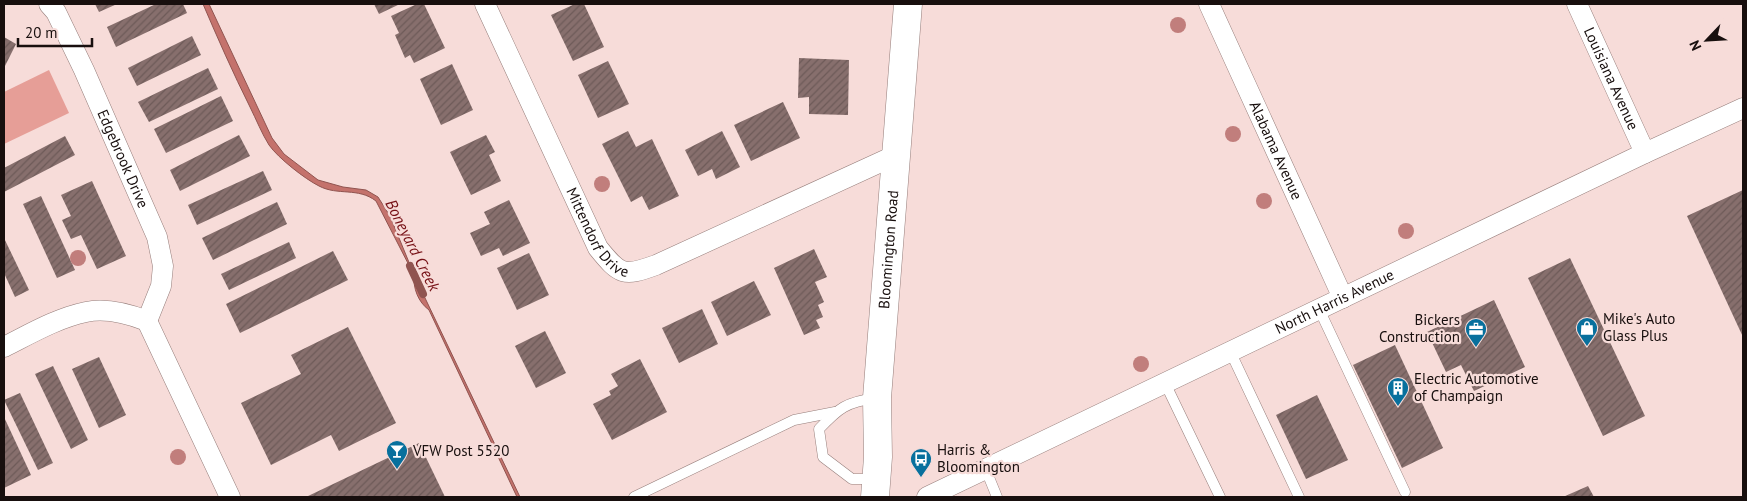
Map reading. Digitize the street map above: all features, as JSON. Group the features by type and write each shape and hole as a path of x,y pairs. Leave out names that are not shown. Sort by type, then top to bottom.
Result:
{"main road":[{"name":"Bloomington Road","path":"876,488 878,457 877,398 908,4"}],"street":[{"name":"Edgebrook Drive","path":"49,4 56,12 84,70 157,236 163,266 160,286 146,321"},
{"name":"Mittendorf Drive","path":"485,4 598,248 613,266 623,272 635,273 656,266 896,155"},
{"name":"Alabama Avenue","path":"1209,4 1343,298"},
{"name":"Louisiana Avenue","path":"1577,4 1645,153"},
{"name":"North Harris Avenue","path":"927,497 1645,153 1743,108"},
{"path":"4,347 57,321 87,311 104,310 146,321 230,497"}],"lane":[{"path":"1318,309 1405,492"},
{"path":"1230,351 1299,497"},
{"path":"1165,383 1220,497"},
{"path":"634,497 794,420 835,412 857,401 877,398"},
{"path":"835,412 819,429 823,457 852,479 876,488"},
{"path":"986,470 997,497"}],"shaded area":[{"path":"203,4 209,4 272,138 284,154 318,180 343,187 366,190 378,197 390,216 415,277 520,497 517,497 429,310 419,299 415,290 414,275 376,201 362,194 333,191 319,186 292,168 273,150 266,141"},
{"path":"49,70 69,113 4,144 4,92"}],"building":[{"path":"95,4 117,4 99,12"},
{"path":"156,4 183,4 187,13 116,47 107,27"},
{"path":"374,4 400,4 379,14"},
{"path":"417,4 424,4 445,48 414,63 410,55 405,58 395,35 399,33 391,16"},
{"path":"575,4 584,4 604,47 573,61 551,15"},
{"path":"192,36 201,55 137,86 128,68"},
{"path":"4,37 16,44 4,68"},
{"path":"799,58 849,60 848,115 809,114 809,97 798,98"},
{"path":"608,61 629,104 598,118 578,75"},
{"path":"452,64 473,110 441,125 420,79"},
{"path":"208,68 218,89 149,122 138,102"},
{"path":"221,96 233,121 166,153 154,129"},
{"path":"783,102 800,138 751,161 734,125"},
{"path":"628,131 636,147 652,139 679,196 649,210 642,196 631,202 602,144"},
{"path":"722,131 740,167 716,179 712,169 698,176 685,150"},
{"path":"239,135 250,156 180,191 170,170"},
{"path":"486,135 495,152 489,155 501,181 471,195 450,152"},
{"path":"65,136 75,155 4,192 4,168"},
{"path":"263,171 272,190 197,225 188,205"},
{"path":"92,181 126,256 97,269 81,235 71,239 62,220 71,216 61,195"},
{"path":"1743,190 1743,337 1687,216"},
{"path":"41,196 75,270 57,278 23,204"},
{"path":"509,200 530,243 503,256 499,248 481,256 470,233 490,224 484,212"},
{"path":"277,202 287,224 213,260 202,238"},
{"path":"4,238 29,290 15,297 4,273"},
{"path":"289,242 296,258 229,290 221,274"},
{"path":"814,249 827,277 815,282 824,302 818,305 823,317 816,320 820,328 804,335 774,268"},
{"path":"333,251 348,280 240,333 226,304"},
{"path":"529,253 549,295 517,310 497,268"},
{"name":"Mike's Auto Glass Plus","path":"1570,258 1645,416 1603,436 1528,278"},
{"path":"754,281 771,315 727,336 711,302"},
{"name":"Bickers Construction","path":"1494,300 1525,367 1474,391 1461,365 1446,372 1427,332"},
{"path":"702,309 718,344 679,363 662,328"},
{"path":"348,327 396,423 339,451 331,435 271,465 241,403 301,374 291,355"},
{"path":"545,331 566,373 536,388 515,346"},
{"name":"Electric Automotive of Champaign","path":"1395,345 1443,448 1402,468 1353,365"},
{"path":"99,357 126,415 99,428 72,369"},
{"path":"640,359 667,412 612,440 593,404 611,395 609,391 618,386 611,374"},
{"path":"53,366 88,440 71,449 35,374"},
{"path":"20,393 53,463 38,470 4,400"},
{"path":"1317,395 1348,460 1306,479 1276,415"},
{"path":"4,417 31,475 4,488"},
{"name":"VFW Post 5520","path":"419,443 445,497 306,497"},
{"path":"1588,486 1594,497 1563,497"}],"waterway":[{"name":"Boneyard Creek","path":"410,266 423,294"}],"place":[{"name":"Mike's Auto Glass Plus","path":"1587,347"},
{"name":"Bickers Construction","path":"1476,348"},
{"name":"Electric Automotive of Champaign","path":"1398,407"},
{"name":"VFW Post 5520","path":"397,470"},
{"name":"Harris & Bloomington","path":"921,478"}]}
